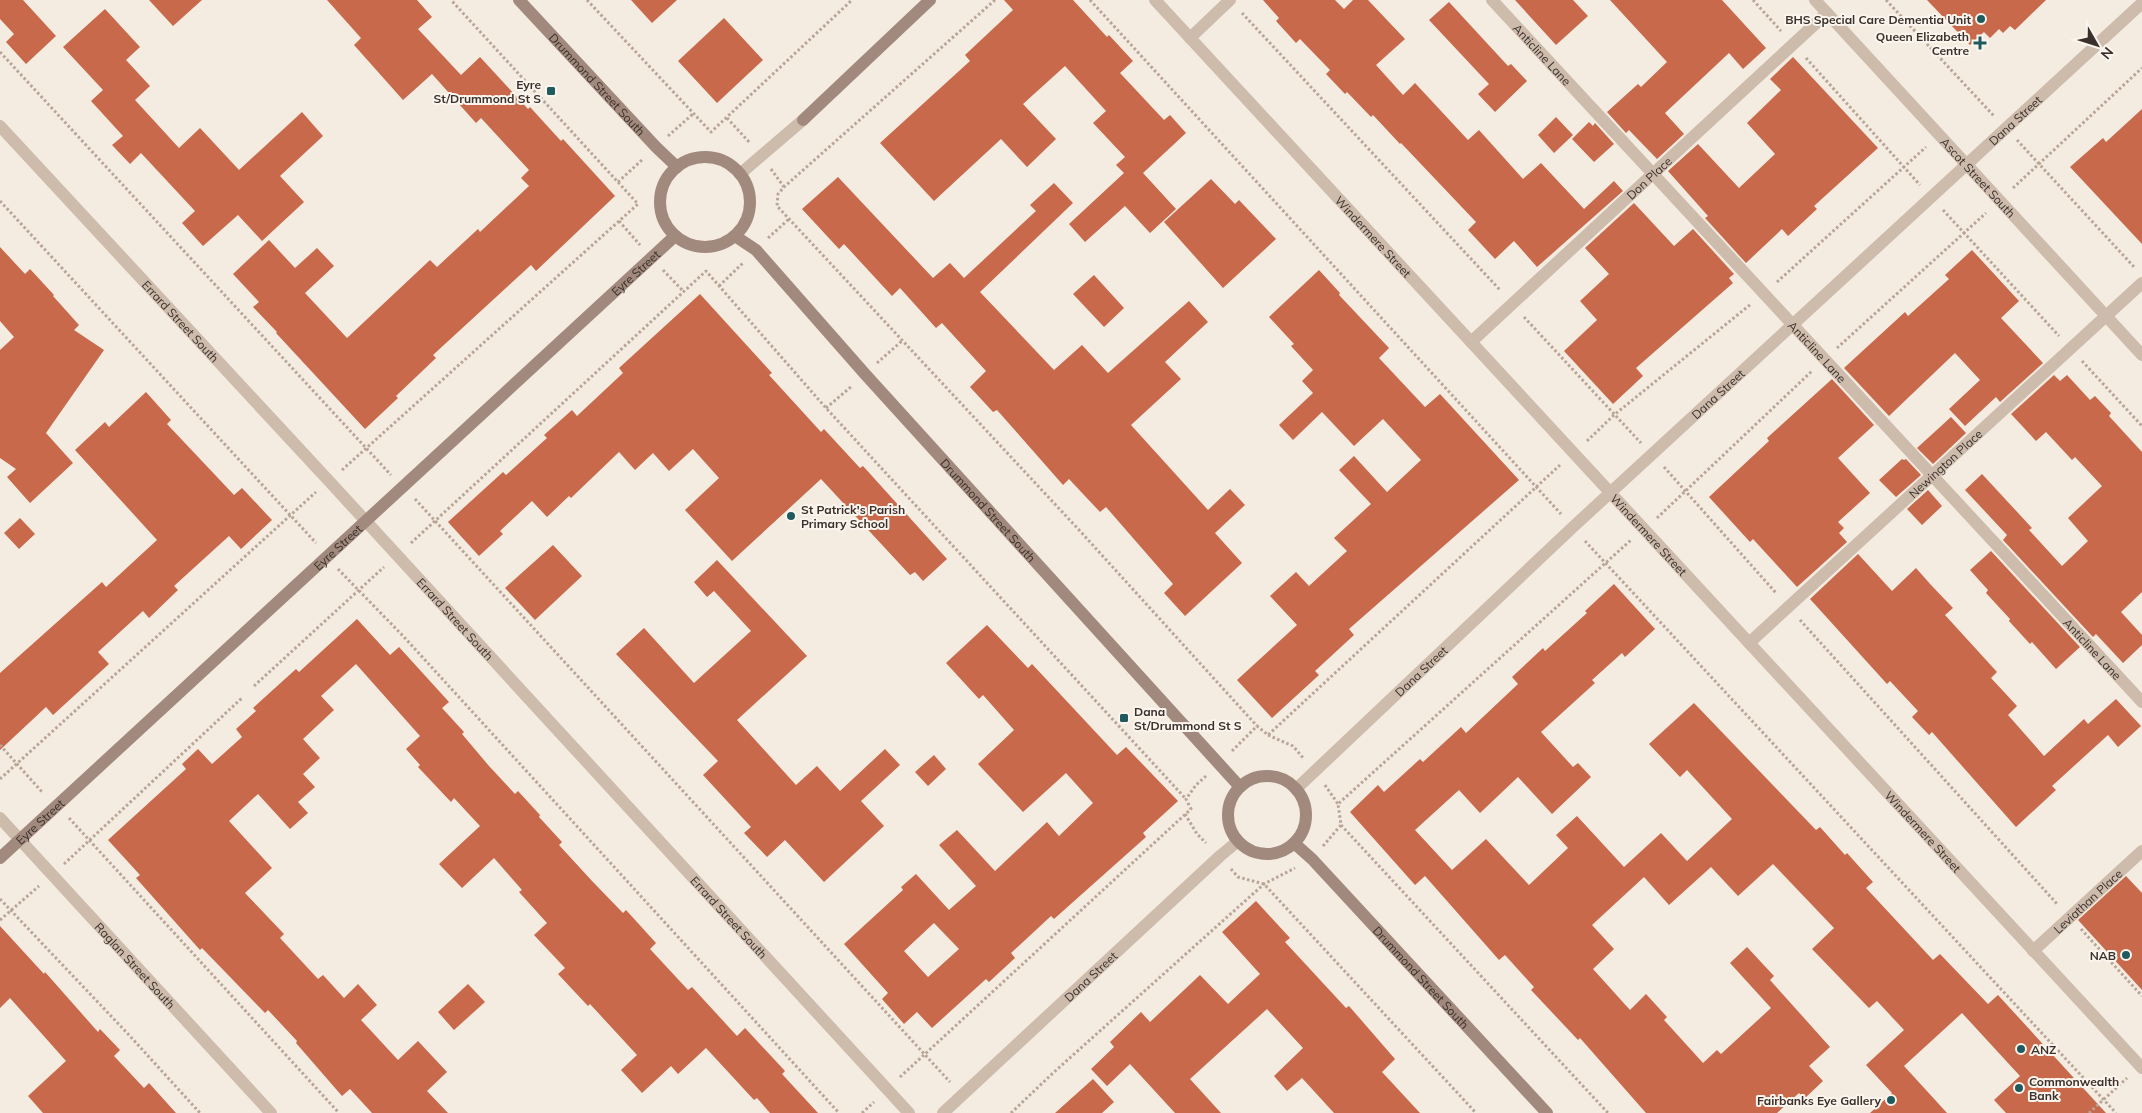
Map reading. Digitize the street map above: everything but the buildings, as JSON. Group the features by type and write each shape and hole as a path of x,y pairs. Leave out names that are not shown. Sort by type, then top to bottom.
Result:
{"main road":[{"name":"Drummond Street South","path":"519,0 656,148 677,167"},
{"path":"802,120 930,0"},
{"path":"705,157 725,161 740,174 750,194 750,210 745,224 735,236 724,243 711,247 692,245 675,236 667,227 660,206 664,184 677,167 686,161 705,157"},
{"name":"Eyre Street","path":"0,858 675,236"},
{"name":"Drummond Street South","path":"735,236 756,250 865,374 1240,787"},
{"path":"1268,776 1283,780 1296,789 1303,802 1306,816 1302,831 1294,843 1284,850 1272,854 1259,853 1248,849 1238,841 1231,831 1228,820 1228,808 1233,796 1240,787 1253,778 1268,776"},
{"name":"Drummond Street South","path":"1294,843 1312,859 1547,1113"}],"street":[{"name":"Windermere Street","path":"1155,0 2141,1067"},
{"path":"1190,38 1230,0"},
{"name":"Anticline Lane","path":"1492,0 2142,702"},
{"name":"Ascot Street South","path":"1815,0 2142,355"},
{"name":"Dana Street","path":"1296,789 1573,527 2142,3"},
{"name":"Don Place","path":"1471,342 1827,13"},
{"path":"740,174 802,120"},
{"name":"Errard Street South","path":"0,126 329,480 909,1113"},
{"name":"Newington Place","path":"1749,643 2142,283"},
{"name":"Raglan Street South","path":"0,818 270,1113"},
{"name":"Dana Street","path":"943,1113 1238,841"},
{"name":"Leviathan Place","path":"2033,950 2142,851"}],"path":[{"path":"0,779 290,515 638,204 451,0"},
{"path":"586,0 711,132 852,0"},
{"path":"995,0 784,187 778,194 777,206 1080,532 1257,726 1268,734 1614,415 1764,294 1939,135"},
{"path":"1090,0 1537,486 1606,564 2116,1113"},
{"path":"1230,0 1686,491 1788,607 2142,996"},
{"path":"1753,0 2142,426"},
{"path":"1886,0 2135,268"},
{"path":"0,52 435,521 943,1074"},
{"path":"1608,1113 1341,825 1338,804 1644,530 1824,360 2000,201 2142,68"},
{"path":"0,201 404,637 839,1113"},
{"path":"254,686 706,271 826,408 1186,798 1191,809 862,1113"},
{"path":"0,920 52,875 243,697"},
{"path":"1186,798 1196,784 1257,726"},
{"path":"0,745 55,807 90,840 339,1113"},
{"path":"1185,814 1197,834 1238,877 1264,884 1476,1113"},
{"path":"1011,1113 1052,1073 1264,884 1312,859 1341,825"},
{"path":"0,899 123,1028 200,1113"},
{"path":"2089,1113 2141,1067"}],"place":[{"name":"BHS Special Care Dementia Unit","path":"1981,19"},
{"name":"Queen Elizabeth Centre","path":"1980,43"},
{"name":"Eyre St/Drummond St S","path":"551,91"},
{"name":"St Patrick's Parish Primary School","path":"791,516"},
{"name":"Dana St/Drummond St S","path":"1124,718"},
{"name":"NAB","path":"2126,955"},
{"name":"ANZ","path":"2021,1049"},
{"name":"Commonwealth Bank","path":"2019,1088"},
{"name":"Fairbanks Eye Gallery","path":"1891,1100"}]}
